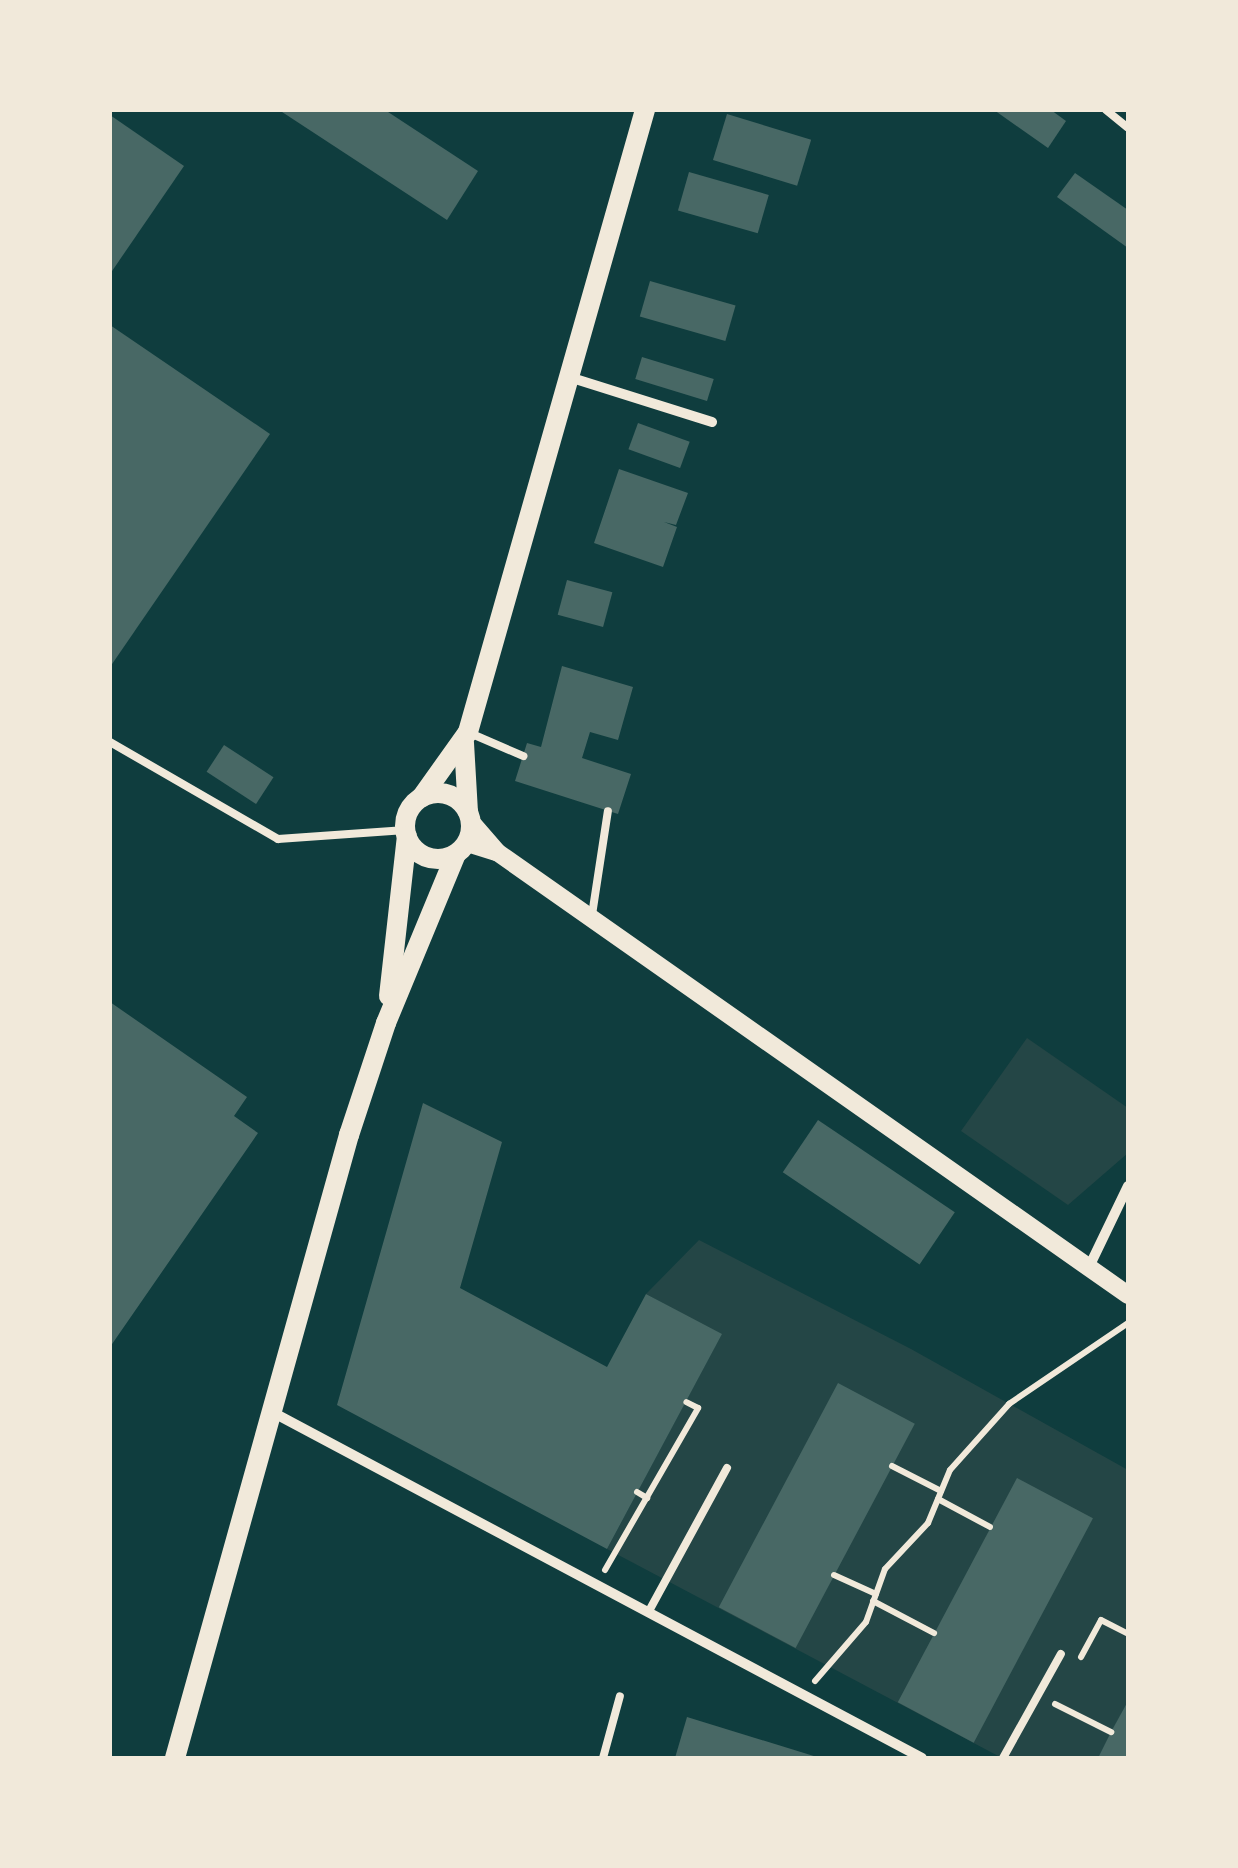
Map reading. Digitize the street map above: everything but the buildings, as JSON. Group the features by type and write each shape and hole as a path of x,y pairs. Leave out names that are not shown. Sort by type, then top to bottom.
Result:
{"main road":[{"path":"176,1758 349,1135 386,1023 465,833 466,738 645,110"},
{"path":"386,1023 408,812 466,738"},
{"path":"421,798 431,794 453,796 465,833"},
{"path":"407,833 422,854 433,858 465,833"}],"street":[{"path":"569,377 712,422"},
{"path":"465,833 1128,1295"},
{"path":"1089,1268 1128,1186"},
{"path":"274,1412 922,1758"}],"lane":[{"path":"1106,110 1128,127"},
{"path":"466,738 522,756"},
{"path":"110,742 278,839 407,833"},
{"path":"592,919 608,810"},
{"path":"649,1611 727,1468"},
{"path":"1004,1758 1061,1654"},
{"path":"603,1758 620,1696"}],"path":[{"path":"807,1695 823,1669 866,1622 885,1570 928,1523 950,1470 1010,1404 1128,1323"},
{"path":"597,1584 698,1408 686,1402"},
{"path":"892,1466 990,1527"},
{"path":"637,1492 647,1498"},
{"path":"834,1575 934,1634"},
{"path":"1074,1669 1100,1620 1128,1634"},
{"path":"1048,1716 1056,1702 1111,1732"}],"shaded area":[{"path":"1027,1038 1128,1108 1128,1153 1068,1205 961,1131"},
{"path":"699,1240 911,1349 1128,1470 1128,1701 1098,1758 1002,1758 607,1549 721,1335 646,1294"}]}
